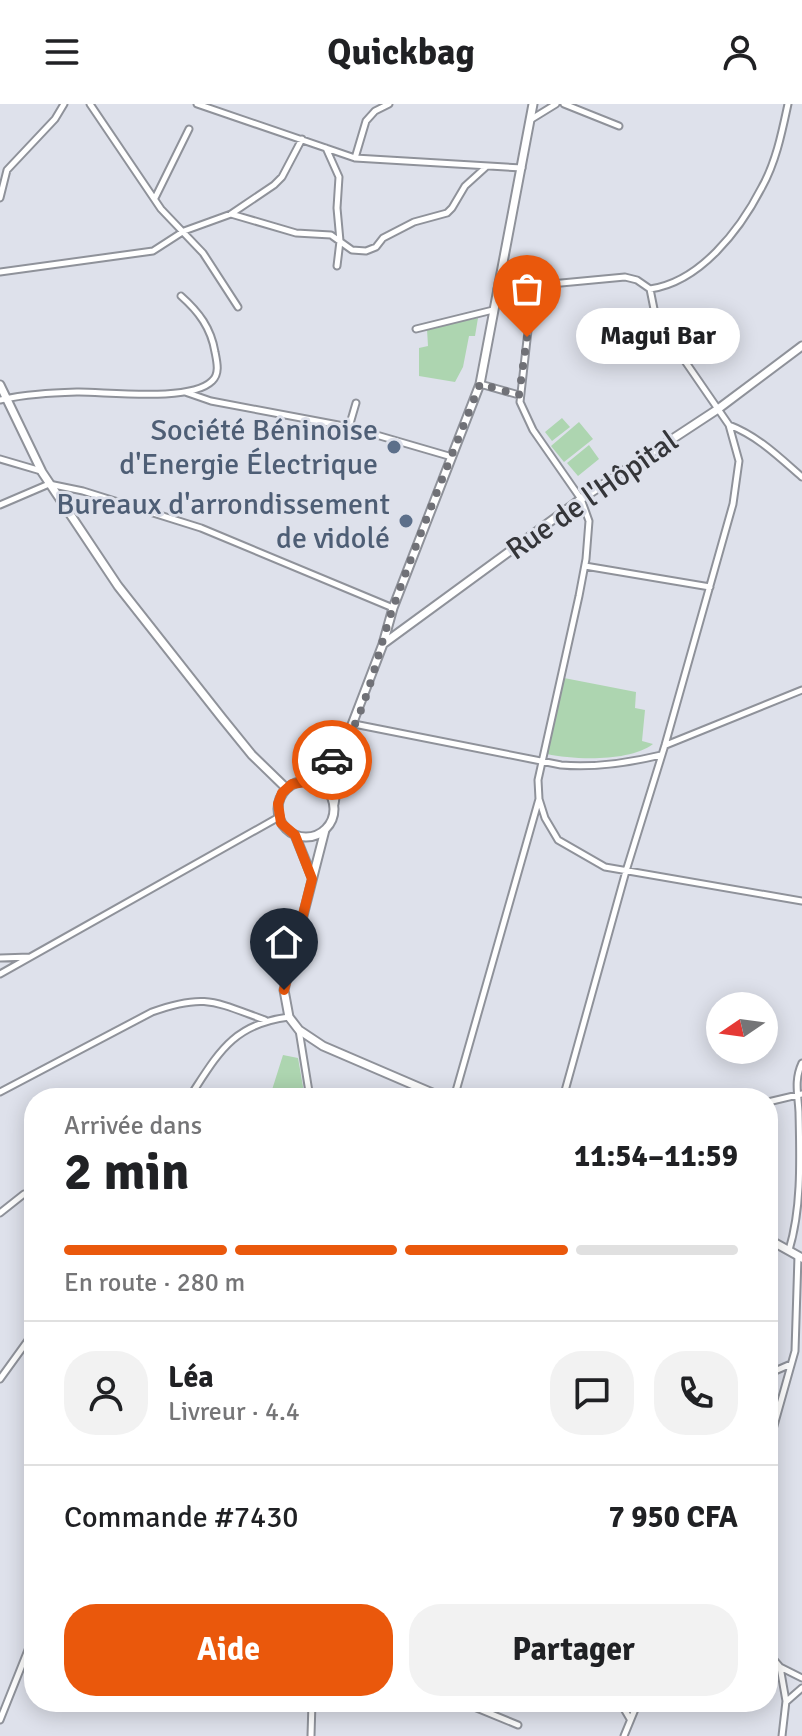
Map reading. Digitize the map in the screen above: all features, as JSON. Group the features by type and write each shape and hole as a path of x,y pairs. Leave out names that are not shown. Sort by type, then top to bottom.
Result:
{"street":[{"path":"0,198 7,170 55,119 64,104"},
{"path":"90,104 155,199 174,224 203,253 238,307"},
{"path":"197,104 355,158 522,168"},
{"path":"355,158 366,121 375,111 389,104"},
{"path":"421,1088 323,1046 299,1030 289,1017 284,990 325,830 333,818 343,748 383,644 393,608 480,384 533,104"},
{"path":"530,120 556,104"},
{"path":"564,104 619,126"},
{"path":"650,289 670,285 695,270 711,256 745,214 774,161 788,104"},
{"path":"155,199 189,129"},
{"path":"0,272 153,251 184,231 231,214 279,182 302,139"},
{"path":"325,147 339,177 337,208 340,241 337,266"},
{"path":"231,214 296,233 331,235 352,250 366,251 414,222 447,213 465,186 487,166"},
{"path":"496,289 625,277 637,280 650,289 656,319 729,425 739,461 733,504 566,1088"},
{"path":"533,286 519,395 533,430 581,499 589,521 585,566 538,780 539,799 545,818 558,840 605,867 802,901"},
{"path":"3,399 78,392 184,392 209,384 215,378 218,366 207,325 181,296"},
{"path":"416,329 493,310"},
{"name":"Rue de l'Hôpital","path":"383,644 581,499 718,409 802,346"},
{"path":"480,384 519,395"},
{"path":"0,385 3,399 49,484 118,586 252,755 286,788"},
{"path":"184,392 211,401 349,427 452,457"},
{"path":"349,427 356,403"},
{"path":"729,425 761,442 802,477"},
{"path":"0,459 42,472"},
{"path":"0,505 49,484 83,491 201,528 393,608"},
{"path":"585,566 710,587"},
{"path":"665,745 802,690"},
{"path":"354,724 542,762 586,767 661,755"},
{"path":"313,781 343,748"},
{"path":"325,830 308,837 295,835 285,828 279,817 278,804 286,788 299,781 313,781 324,787 334,804"},
{"path":"457,1088 539,799"},
{"path":"0,974 279,817"},
{"path":"295,835 312,879"},
{"path":"0,958 31,957"},
{"path":"0,1092 152,1012 176,1003 210,1000 265,1020"},
{"path":"196,1088 220,1051 249,1027 265,1020 289,1017"},
{"path":"299,1030 308,1088"},
{"path":"789,1250 797,1228 800,1095 796,1081 802,1063"},
{"path":"778,1100 800,1095"},
{"path":"0,1213 24,1194"},
{"path":"778,1244 800,1257 795,1351 778,1412"},
{"path":"0,1379 24,1346"},
{"path":"778,1369 792,1363"},
{"path":"0,1720 24,1660"},
{"path":"778,1665 802,1678"},
{"path":"780,1667 786,1701 782,1736"},
{"path":"786,1701 802,1688"},
{"path":"311,1736 312,1712"},
{"path":"486,1712 518,1725"},
{"path":"626,1712 630,1720"},
{"path":"624,1736 634,1712"}],"green space":[{"path":"478,318 475,336 469,336 463,367 455,382 419,376 419,348 428,346 427,329"},
{"path":"562,418 570,427 552,441 545,432"},
{"path":"579,422 593,439 564,462 551,446"},
{"path":"589,445 599,459 578,476 567,463"},
{"path":"564,678 636,692 635,708 645,710 642,741 653,744 616,757 572,758 547,754"},
{"path":"283,1055 298,1058 303,1088 273,1088"}],"way so far":[{"path":"332,760 343,748 354,724 393,608 480,384 519,395 527,337"}],"place":[{"name":"Magui Bar","path":"527,337"},
{"name":"Société Béninoise d'Energie Électrique","path":"394,447"},
{"name":"Bureaux d'arrondissement de vidolé","path":"406,521"}],"route":[{"path":"284,990 312,879 295,835 281,823 278,804 286,788 299,781 313,781 332,760"}]}
